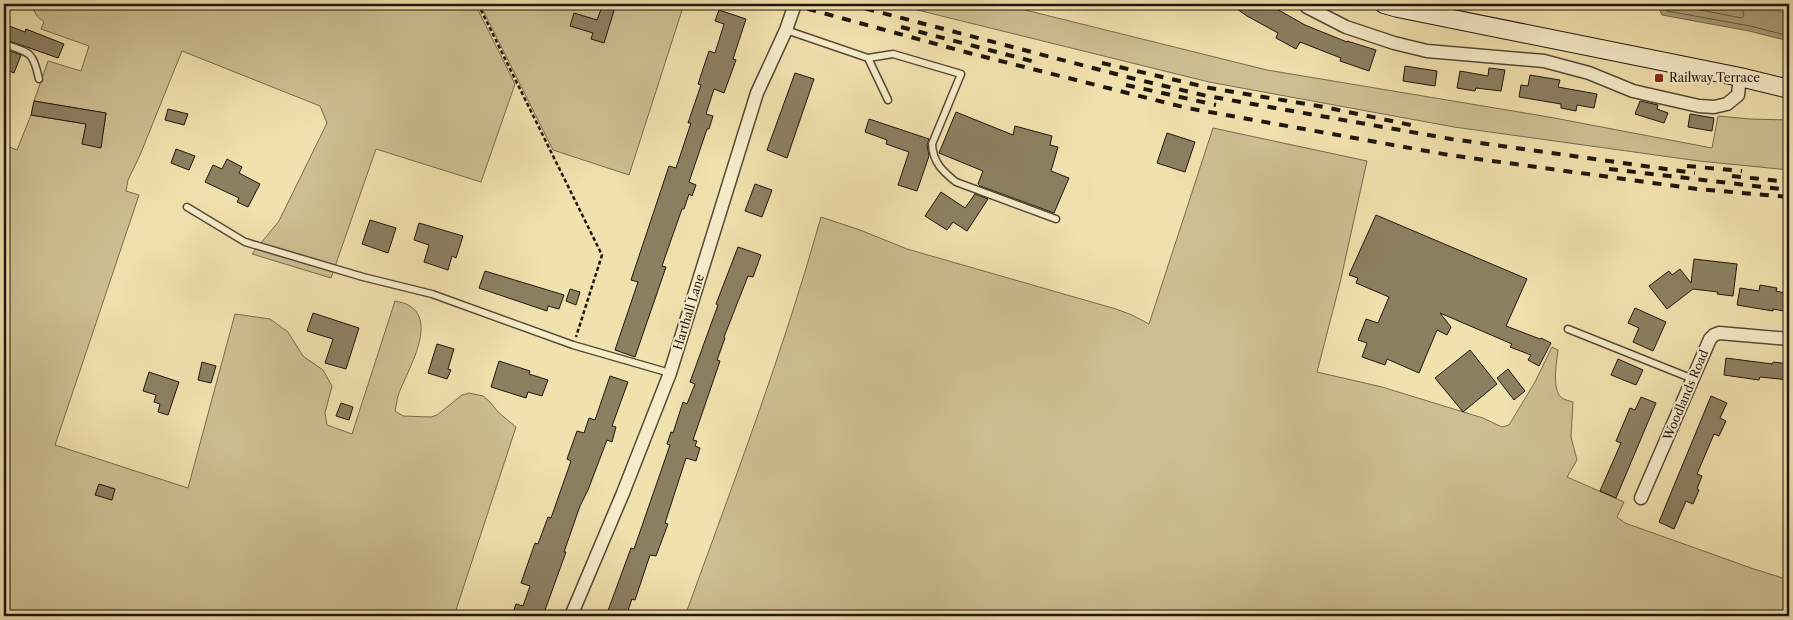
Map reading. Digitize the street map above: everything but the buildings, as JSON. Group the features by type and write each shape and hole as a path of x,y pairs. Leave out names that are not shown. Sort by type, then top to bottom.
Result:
{"street":[{"name":"Harthall Lane","path":"571,616 623,493 670,373 757,93 786,30 795,4"},
{"path":"1304,4 1306,7 1346,27 1394,43 1427,51 1544,61 1589,73 1633,91 1699,106 1714,107 1727,104 1738,95 1740,77"},
{"path":"1384,4 1740,77 1789,89"},
{"name":"Woodlands Road","path":"1641,498 1714,334 1789,339"}],"lane":[{"path":"786,30 868,58 893,54 961,74 932,144 933,152 943,172 956,182 1056,220"},
{"path":"4,44 28,52 35,62 38,79"},
{"path":"868,58 888,100"},
{"path":"187,207 245,242 363,277 432,294 573,345 670,373"},
{"path":"1568,329 1693,378"}],"path":[{"path":"478,4 602,255 573,345"}],"shaded area":[{"path":"35,4 475,4 515,84 481,182 376,149 331,278 252,254 279,221 327,123 320,106 182,51 128,180 126,191 139,195 55,445 188,488 235,314 270,319 288,332 303,356 323,370 332,386 325,413 327,425 352,434 395,301 407,304 418,314 421,325 420,337 412,363 398,396 395,411 403,416 431,417 437,415 462,395 469,393 483,396 516,427 454,616 4,616 4,145 17,150 31,115 104,127 106,113 34,101 48,61 81,71 89,46 41,29 44,22 35,12"},
{"path":"480,4 684,4 629,175 553,150"},
{"path":"893,4 1001,4 1267,70 1549,117 1712,148 1718,116 1789,120 1789,170 1699,161 1454,127 1209,82"},
{"path":"1213,128 1367,161 1340,283 1317,372 1382,387 1483,418 1502,427 1509,425 1535,382 1552,347 1558,350 1555,375 1557,389 1562,398 1573,402 1571,437 1577,460 1567,477 1624,502 1617,517 1625,523 1789,580 1789,616 685,616 774,368 821,217 907,249 1116,309 1149,324"}],"water":[{"path":"1639,4 1743,4 1771,8 1789,15 1789,41 1749,31 1662,15 1659,9"}],"railway":[{"path":"790,4 969,53 1187,108 1449,155 1697,189 1789,197"},
{"path":"848,4 1207,96 1451,139 1695,173"},
{"path":"901,27 1039,63"},
{"path":"1102,63 1210,88 1324,107 1411,125"},
{"path":"1126,85 1216,105"},
{"path":"1687,166 1742,171"},
{"path":"1609,169 1789,190"},
{"path":"1732,176 1789,182"}],"place":[{"name":"Railway Terrace","path":"1659,78"}]}
